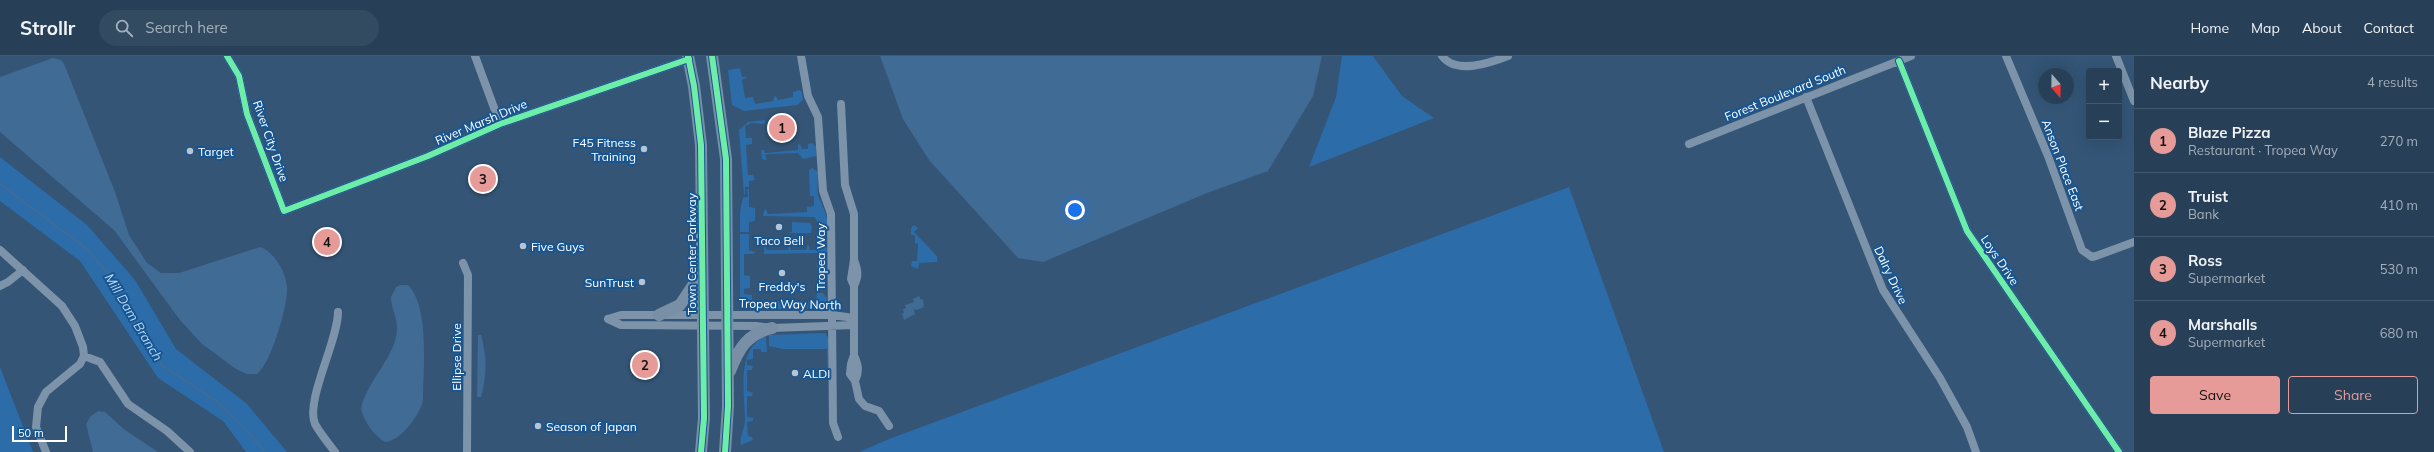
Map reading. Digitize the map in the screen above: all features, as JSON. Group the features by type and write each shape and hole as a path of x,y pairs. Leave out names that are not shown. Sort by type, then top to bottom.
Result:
{"main road":[{"path":"712,56 726,159 728,376 725,452"},
{"name":"Town Center Parkway","path":"688,58 701,145 704,418 701,452"},
{"path":"659,315 680,305 703,270"},
{"path":"728,376 739,350 747,339 758,331 772,328"}],"street":[{"name":"River City Drive","path":"228,56 239,76 247,114 284,211"},
{"path":"475,56 500,124"},
{"name":"Tropea Way","path":"801,56 808,96 818,117 823,190 831,214 833,423 838,438"},
{"path":"1442,56 1446,61 1468,67 1508,56"},
{"name":"Forest Boulevard South","path":"1689,144 1911,56"},
{"name":"Anson Place East","path":"2006,56 2048,156 2082,250 2092,257 2134,242"},
{"path":"2116,56 2134,101"},
{"name":"River Marsh Drive","path":"284,211 428,156 500,124 688,58"},
{"name":"Loys Drive","path":"1899,61 1967,231 2119,452"},
{"name":"Dalry Drive","path":"1806,97 1883,290 1940,378 1967,427 1976,452"},
{"path":"841,104 845,185 854,213 854,260 858,271 858,279 854,286 854,355 858,371 855,381 861,404 879,411 889,426"},
{"path":"0,250 68,314 79,336 84,356 74,370 46,392 38,407 36,427 46,452"},
{"name":"Ellipse Drive","path":"463,263 468,275 467,452"},
{"path":"0,286 8,282 23,270"},
{"path":"335,452 315,423 314,415 315,398 338,326 338,312"},
{"path":"621,315 659,315 702,320 622,325 608,319 621,315"},
{"name":"Tropea Way North","path":"702,320 832,315 854,321"},
{"name":"Tropea Way North","path":"727,320 772,328 832,327 854,321"},
{"path":"84,356 100,362 128,404 167,431 190,452"}],"shaded area":[{"path":"880,56 1322,56 1313,96 1268,171 1207,193 1043,262 1018,258 929,160 903,119"},
{"path":"1342,56 1373,56 1402,96 1434,118 1309,167 1336,97"},
{"path":"53,58 61,60 64,64 115,192 129,235 147,263 161,273 179,273 260,247 270,253 279,264 285,276 287,288 285,308 278,334 268,359 257,374 247,374 236,369 202,344 180,320 114,230 0,132 0,77"},
{"path":"740,68 742,77 748,77 742,80 745,98 753,97 755,104 773,101 775,95 778,100 793,97 793,92 799,90 802,92 803,100 797,105 744,111 732,105 728,70"},
{"path":"765,120 765,124 751,123 745,126 746,138 752,138 752,144 746,145 748,175 753,175 755,180 749,181 749,187 745,187 744,195 739,130 748,122"},
{"path":"812,143 816,147 816,156 803,159 798,153 768,154 765,155 767,160 762,159 761,150 764,150 765,153 798,150 798,145 800,144 802,149 808,149 808,144"},
{"path":"0,157 87,225 135,280 176,349 247,404 287,452 246,452 223,421 158,378 80,261 0,201"},
{"path":"812,168 818,172 818,195 828,221 828,227 822,235 818,231 822,227 814,217 763,216 765,208 768,214 807,212 807,207 814,206 814,196 810,196 809,170"},
{"path":"1569,187 1664,452 859,452 889,439"},
{"path":"747,189 749,189 749,207 755,208 755,221 749,222 749,232 740,232 740,212 743,197 748,197"},
{"path":"792,222 810,223 812,226 811,233 787,233 792,232"},
{"path":"914,225 918,228 914,232 937,256 937,262 919,263 918,269 911,266 912,261 917,261 918,244 915,243 915,235 911,235 911,228"},
{"path":"740,234 749,234 749,250 755,252 754,254 744,254 744,275 750,276 750,288 744,289 744,294 752,295 752,301 773,301 775,308 757,309 742,304 740,295"},
{"path":"764,244 767,250 788,250 789,244 791,250 806,250 808,244 810,250 818,250 819,244 824,244 827,248 826,283 822,285 817,281 817,263 822,263 821,253 764,254"},
{"path":"408,285 415,295 420,308 424,340 423,400 418,413 409,426 391,441 385,442 370,428 361,409 369,389 392,350 397,326 391,297 396,287"},
{"path":"817,293 823,293 827,298 826,307 824,310 822,307 776,309 777,301 816,301"},
{"path":"919,296 921,300 923,299 924,307 917,310 914,309 915,314 904,320 902,314 904,313 903,309 906,308 905,305 914,302 913,299"},
{"path":"825,333 829,339 828,382 827,349 782,349 769,346 769,335"},
{"path":"478,335 481,335 485,358 485,374 481,397 477,397"},
{"path":"766,336 767,352 761,352 761,349 753,349 753,359 747,360 747,365 753,366 752,370 747,370 747,391 753,393 752,396 747,396 747,417 753,418 753,421 747,422 748,436 752,437 753,440 741,445 741,437 745,422 743,386 746,362 750,351 756,342"},
{"path":"0,367 33,452 0,452"},
{"path":"98,411 105,412 125,430 158,452 93,452 86,424 90,417"}],"waterway":[{"name":"Mill Dam Branch","path":"0,184 87,249 113,279 126,307 162,365 216,401 247,431 265,452"}],"cycle path":[{"path":"227,56 239,76 247,114 284,211 428,156 500,124 689,59"},
{"path":"688,56 694,86 701,145 704,418 701,452"},
{"path":"712,56 726,159 728,406 725,452"},
{"path":"1899,61 1967,231 2119,452"}],"place":[{"name":"Blaze Pizza","path":"782,128"},
{"name":"F45 Fitness Training","path":"644,149"},
{"name":"Target","path":"190,151"},
{"name":"Ross","path":"483,179"},
{"name":"Taco Bell","path":"779,227"},
{"name":"Marshalls","path":"327,242"},
{"name":"Five Guys","path":"523,246"},
{"name":"Freddy's","path":"782,273"},
{"name":"SunTrust","path":"642,282"},
{"name":"Truist","path":"645,365"},
{"name":"ALDI","path":"795,373"},
{"name":"Season of Japan","path":"538,426"}]}
